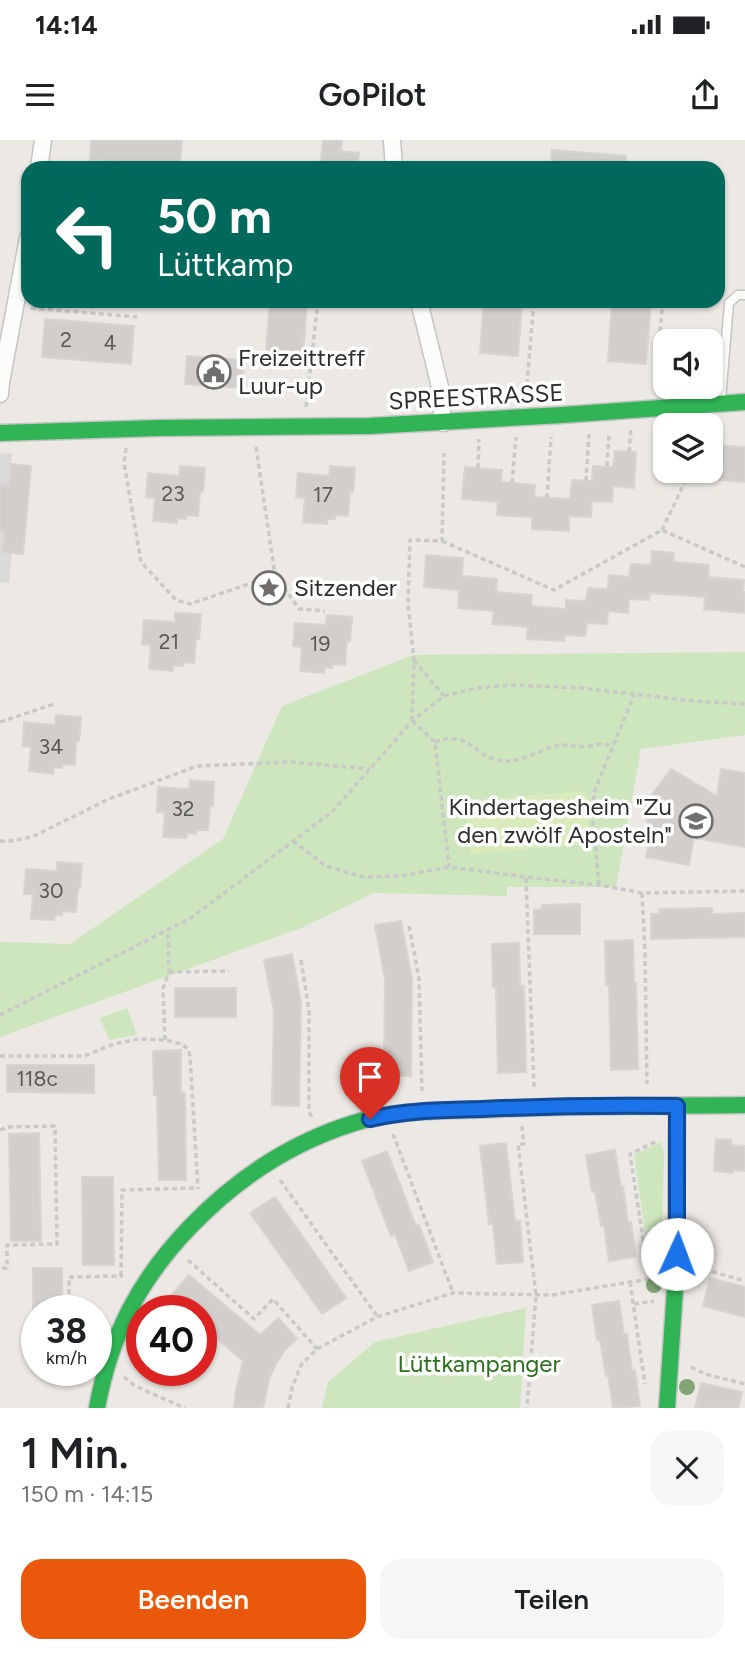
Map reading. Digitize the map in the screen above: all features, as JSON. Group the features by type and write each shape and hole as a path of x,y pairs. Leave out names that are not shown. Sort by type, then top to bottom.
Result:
{"street":[{"path":"40,161 43,140"},
{"path":"392,140 394,161"},
{"path":"0,394 21,275"},
{"path":"421,308 440,387 443,423"},
{"name":"SPREESTRASSE","path":"0,433 443,423 745,402"},
{"path":"97,1408 100,1388 114,1343 137,1293 153,1269 217,1199 267,1163 320,1136 353,1123 386,1115 424,1111 745,1105"},
{"path":"667,1408 677,1264 677,1106"}],"lane":[{"path":"721,402 729,303 738,295 745,295"}],"path":[{"path":"37,308 137,317"},
{"path":"305,412 317,308"},
{"path":"527,384 533,308"},
{"path":"660,329 662,308"},
{"path":"607,466 610,424"},
{"path":"586,481 589,426"},
{"path":"629,452 631,428"},
{"path":"547,498 551,429"},
{"path":"512,483 516,432"},
{"path":"478,468 480,435"},
{"path":"256,441 275,575 299,609 325,611"},
{"path":"126,443 124,463 141,562 176,600 190,604 275,575"},
{"path":"442,541 444,453"},
{"path":"412,721 414,660 408,603 410,540 442,541 554,590 662,530 684,483"},
{"path":"662,530 745,567"},
{"path":"414,660 444,696"},
{"path":"0,1015 191,918 332,812 412,721 444,696 477,688 511,685 582,688 745,704"},
{"path":"599,884 592,813 595,790 635,695"},
{"path":"0,722 54,704"},
{"path":"412,721 435,741 449,867"},
{"path":"435,741 455,737 493,759 509,761 558,745 591,746 599,743 613,747"},
{"path":"0,841 32,837 109,799 197,766 290,762 370,769"},
{"path":"293,841 326,866 363,877 400,876 449,867 599,884 642,892 745,891"},
{"path":"526,877 535,1096"},
{"path":"642,892 647,1093"},
{"path":"409,926 419,978 422,1097"},
{"path":"165,1040 163,988 169,972 168,930"},
{"path":"301,960 309,1010 309,1112 314,1122"},
{"path":"169,972 229,971"},
{"path":"0,1056 84,1056 114,1044 139,1039 182,1044 188,1049 190,1056 197,1188"},
{"path":"0,1130 8,1127 55,1126 57,1244 7,1245 7,1268 0,1268"},
{"path":"523,1130 524,1144 518,1144 536,1295 527,1408"},
{"path":"393,1133 453,1293"},
{"path":"664,1137 630,1154 646,1258 665,1255"},
{"path":"274,1172 377,1317"},
{"path":"121,1276 122,1189 197,1188 208,1193"},
{"path":"180,1253 254,1319 273,1299 317,1349"},
{"path":"693,1266 745,1281"},
{"path":"69,1295 69,1277 133,1276"},
{"path":"288,1408 301,1365 317,1349 377,1317 453,1293 552,1295 651,1279"},
{"path":"630,1282 647,1395"},
{"path":"634,1304 663,1300"},
{"path":"689,1366 705,1374 745,1384"},
{"path":"117,1371 135,1386 185,1408"}],"shaded area":[{"path":"12,453 3,551 12,553 9,583 0,582 0,454"}],"green space":[{"path":"745,652 745,735 641,749 616,887 507,887 507,896 374,893 301,928 0,1037 0,942 70,944 223,839 282,706 413,655"},
{"path":"585,791 590,844 471,854 466,801"},
{"path":"127,1008 137,1035 109,1040 100,1018"},
{"path":"660,1142 664,1152 662,1252 648,1254 634,1155"},
{"name":"Lüttkampanger","path":"526,1308 520,1408 322,1408 328,1382 375,1342"}],"building":[{"path":"91,140 182,140 180,161 90,160"},
{"path":"323,140 342,140 341,151 359,153 358,161 321,161"},
{"path":"552,150 626,156 626,161 551,161"},
{"path":"269,308 306,308 303,355 266,352"},
{"path":"483,308 521,308 518,356 480,353"},
{"path":"612,308 650,308 646,364 608,361"},
{"path":"45,319 134,326 131,364 42,357"},
{"name":"Freizeittreff Luur-up","path":"187,356 244,360 242,388 185,384"},
{"path":"723,446 745,447 745,482 723,480"},
{"path":"615,451 636,452 634,488 613,486 612,502 592,501 591,517 569,516 569,531 532,529 532,517 497,515 498,502 462,499 465,467 502,470 501,482 535,485 534,497 570,499 572,480 592,481 593,466 613,467"},
{"path":"11,464 31,466 23,554 3,552 5,532 0,532 0,485 9,485"},
{"path":"180,466 205,468 198,516 186,515 186,519 177,518 177,523 153,521 155,498 146,497 148,473 179,476"},
{"path":"330,466 355,468 348,516 335,515 335,519 327,519 327,524 303,522 305,498 296,497 298,473 329,476"},
{"path":"652,551 674,553 673,562 709,565 708,577 744,580 745,613 704,609 705,597 650,593 649,600 629,599 628,613 608,611 607,624 587,623 585,636 564,635 564,641 527,639 528,627 492,624 494,611 458,608 459,590 424,587 426,555 463,558 462,576 497,579 496,592 532,595 531,606 566,609 566,600 586,601 588,588 608,589 609,575 629,577 631,564 651,565"},
{"path":"175,613 201,614 194,663 173,665 173,671 149,669 151,645 142,644 144,620 175,622"},
{"path":"327,615 352,617 345,665 332,664 332,668 324,667 324,673 300,671 302,647 293,646 295,623 326,625"},
{"path":"56,715 81,717 75,765 63,764 62,768 54,767 53,774 29,771 31,747 23,746 24,722 55,725"},
{"name":"Kindertagesheim \"Zu den zwölf Aposteln\"","path":"671,769 717,796 721,769 745,773 745,847 694,838 689,865 646,857 651,835 643,807"},
{"path":"190,780 214,782 208,830 196,830 196,834 187,833 186,838 163,837 165,812 157,812 158,787 189,789"},
{"path":"57,862 82,864 76,912 62,911 62,915 55,915 54,920 31,919 33,894 24,894 26,869 57,871"},
{"path":"580,904 580,934 534,934 534,910 542,909 542,905"},
{"path":"712,908 712,914 745,913 745,937 651,939 651,914 660,914 659,909"},
{"path":"401,921 412,978 411,1076 384,1076 385,979 375,925"},
{"path":"633,940 638,1069 611,1070 605,941"},
{"path":"519,943 520,985 524,986 526,1072 498,1073 492,944"},
{"path":"292,954 301,1003 299,1106 272,1105 274,1012 264,960"},
{"path":"175,988 236,988 236,1017 175,1017"},
{"path":"181,1050 181,1092 185,1093 186,1180 159,1180 153,1051"},
{"path":"7,1065 94,1065 94,1093 7,1092"},
{"path":"39,1133 41,1241 11,1241 9,1134"},
{"path":"716,1139 731,1140 731,1145 745,1146 745,1171 714,1171"},
{"path":"506,1143 515,1222 520,1221 523,1262 497,1264 493,1224 489,1224 480,1146"},
{"path":"615,1150 636,1257 609,1261 604,1226 601,1226 595,1191 592,1192 586,1155"},
{"path":"387,1151 433,1262 409,1271 395,1234 391,1236 362,1161"},
{"path":"82,1177 113,1177 114,1265 83,1265"},
{"path":"275,1197 346,1298 322,1314 250,1213"},
{"path":"33,1268 62,1268 62,1295 33,1295"},
{"path":"189,1275 213,1295 172,1295"},
{"path":"710,1278 745,1287 745,1317 703,1306"},
{"path":"217,1299 260,1335 278,1318 297,1339 285,1350 276,1364 269,1379 263,1408 234,1408 243,1361 217,1339"},
{"path":"619,1301 632,1371 635,1370 640,1406 613,1408 592,1305"},
{"path":"701,1383 742,1392 738,1408 695,1408"}],"traffic: fast":[{"path":"0,433 370,426 745,402"},
{"path":"97,1408 110,1357 129,1310 172,1247 207,1210 245,1179 308,1141 371,1118 421,1112 554,1107 745,1105"},
{"path":"667,1408 676,1274 677,1106"}],"place":[{"name":"Freizeittreff Luur-up","path":"214,372"},
{"name":"Sitzender","path":"269,588"},
{"name":"Kindertagesheim \"Zu den zwölf Aposteln\"","path":"696,821"}],"route":[{"path":"370,1119 424,1111 677,1106 677,1254"}]}
